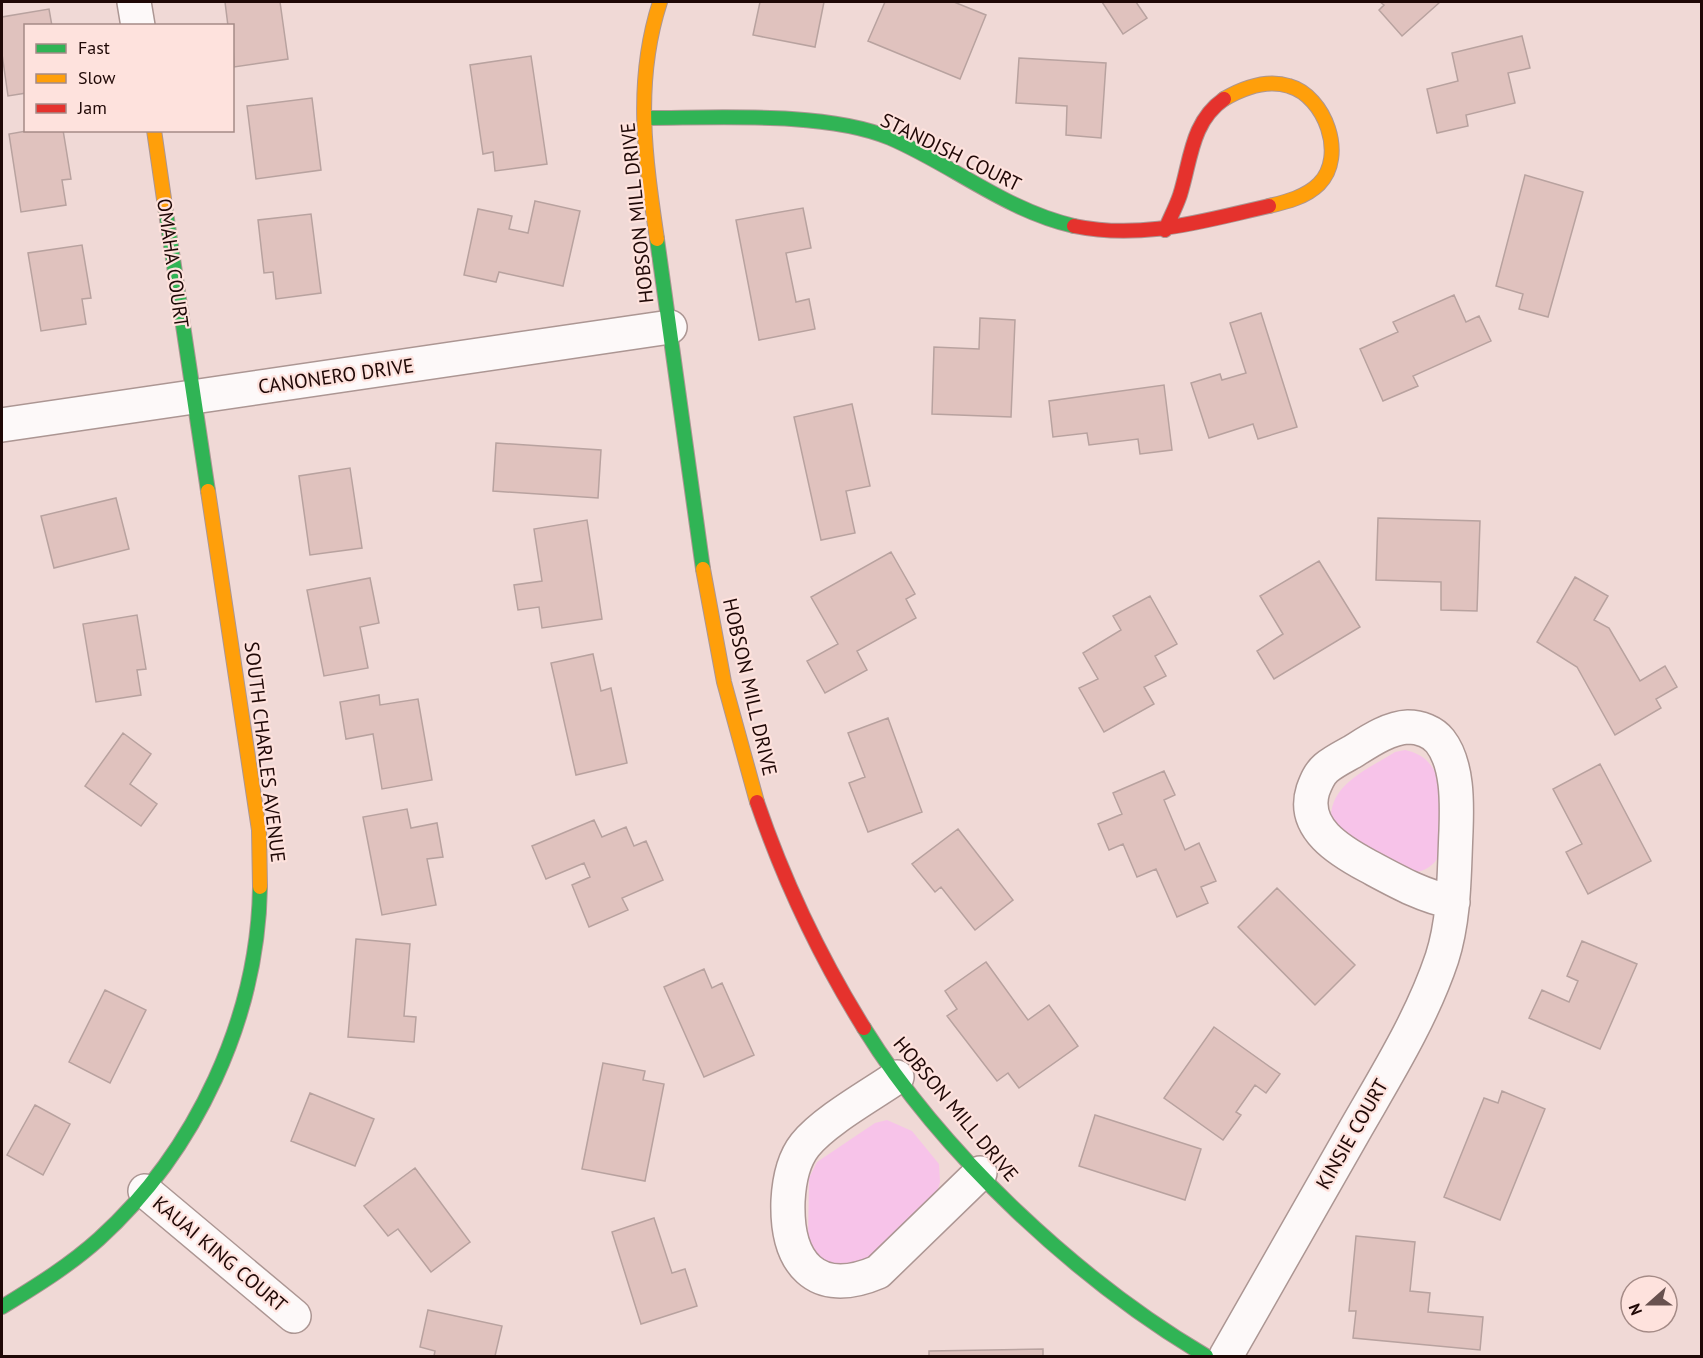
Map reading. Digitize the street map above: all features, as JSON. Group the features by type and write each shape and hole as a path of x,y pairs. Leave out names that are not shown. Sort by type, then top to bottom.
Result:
{"street":[{"path":"134,2 138,24"},
{"name":"HOBSON MILL DRIVE","path":"660,2 644,67 651,194 714,628 735,727 756,796 790,885 813,934 866,1029 897,1077 980,1173 1053,1245 1111,1294 1173,1338 1206,1356"},
{"name":"STANDISH COURT","path":"646,118 753,119 833,124 889,138 1023,209 1077,227 1102,231 1165,230 1290,200 1312,189 1324,179 1333,150 1321,114 1307,98 1291,87 1268,85 1244,89 1221,100 1206,114 1193,137 1179,196 1165,230"},
{"name":"OMAHA COURT","path":"154,132 193,396"},
{"name":"CANONERO DRIVE","path":"2,425 670,327"},
{"name":"SOUTH CHARLES AVENUE","path":"2,1307 40,1284 84,1251 145,1191 173,1153 217,1074 243,1003 259,923 259,830 193,396"},
{"name":"KINSIE COURT","path":"1226,1356 1395,1060 1430,990 1443,956 1453,902 1457,810 1452,768 1447,751 1438,738 1426,730 1408,727 1391,731 1373,738 1324,769 1311,797 1312,814 1317,828 1330,842 1353,858 1416,892 1453,902"},
{"path":"897,1077 819,1132 805,1145 796,1161 789,1188 787,1228 798,1257 820,1277 841,1281 862,1278 878,1272 980,1173"},
{"name":"KAUAI KING COURT","path":"145,1191 294,1316"}],"shaded area":[{"path":"1405,750 1422,757 1434,770 1440,799 1441,840 1438,857 1429,867 1417,872 1401,868 1349,838 1338,828 1331,816 1333,804 1345,785 1395,752"},
{"path":"887,1120 912,1131 939,1164 940,1182 937,1193 858,1268 822,1261 808,1241 809,1178 817,1162 875,1123"}],"building":[{"path":"225,2 280,2 288,59 234,67 234,24 228,24"},
{"path":"760,2 824,2 815,47 753,35"},
{"path":"885,2 954,2 986,15 960,79 868,41"},
{"path":"1102,2 1136,2 1147,18 1123,34"},
{"path":"1380,2 1440,2 1402,36 1379,10 1384,5"},
{"path":"49,9 52,24 24,24 24,93 8,96 2,54 2,17"},
{"path":"1522,36 1530,68 1508,73 1515,103 1466,115 1468,126 1437,133 1427,89 1458,81 1452,53"},
{"path":"531,56 547,164 495,171 493,152 483,154 470,65"},
{"path":"1019,58 1106,63 1101,138 1066,135 1067,106 1016,103"},
{"path":"312,98 321,170 256,179 247,106"},
{"path":"24,131 63,132 71,179 62,180 66,205 21,212 9,134"},
{"path":"1525,175 1583,192 1548,317 1519,309 1523,294 1496,286"},
{"path":"535,201 580,211 563,286 499,272 496,282 464,275 478,209 512,216 509,229 528,233"},
{"path":"803,208 811,248 786,253 796,302 809,299 815,329 759,340 736,220"},
{"path":"311,214 321,293 276,299 273,272 264,273 258,220"},
{"path":"82,245 91,298 82,299 86,324 41,331 28,253"},
{"path":"1454,295 1466,322 1479,316 1491,341 1413,376 1418,386 1383,401 1360,349 1398,332 1393,322"},
{"path":"1261,313 1297,427 1258,439 1253,424 1209,438 1191,383 1220,374 1222,380 1246,373 1230,323"},
{"path":"980,318 1015,320 1011,417 932,414 934,347 979,349"},
{"path":"1164,385 1172,450 1140,454 1138,439 1089,445 1087,433 1053,437 1049,401"},
{"path":"852,404 870,486 846,491 855,533 821,540 794,417"},
{"path":"496,443 601,450 598,498 493,491"},
{"path":"350,468 362,548 310,555 299,476"},
{"path":"116,498 129,549 54,568 41,516"},
{"path":"1378,518 1480,521 1477,611 1441,610 1441,582 1376,580"},
{"path":"587,520 602,619 542,628 539,607 518,610 514,585 542,581 534,529"},
{"path":"891,552 915,594 906,599 916,618 857,651 867,670 825,693 807,661 838,644 811,597"},
{"path":"1319,561 1360,627 1274,679 1257,651 1283,634 1260,596"},
{"path":"1575,577 1608,596 1594,620 1609,628 1640,681 1665,666 1677,687 1656,699 1661,708 1615,735 1577,667 1537,642"},
{"path":"370,578 379,623 360,627 368,668 324,676 307,590"},
{"path":"1150,596 1177,644 1155,656 1166,676 1144,687 1154,704 1104,732 1079,688 1098,679 1083,653 1121,630 1113,616"},
{"path":"137,615 146,669 137,670 141,695 96,702 83,624"},
{"path":"593,654 601,691 611,688 627,763 576,775 551,663"},
{"path":"379,695 380,705 418,699 432,780 382,789 373,734 346,739 340,702"},
{"path":"888,718 922,812 868,832 849,783 865,777 848,733"},
{"path":"123,733 151,754 130,784 157,804 141,826 85,786"},
{"path":"1600,764 1651,861 1588,894 1566,852 1582,844 1553,789"},
{"path":"1164,771 1175,795 1164,800 1185,850 1199,843 1216,881 1201,887 1208,903 1177,917 1156,869 1137,877 1123,844 1109,850 1098,824 1122,814 1113,793"},
{"path":"407,809 411,828 437,823 443,857 427,859 436,905 382,915 363,817"},
{"path":"594,820 602,837 626,827 634,846 646,841 663,880 622,898 628,910 589,927 572,885 590,877 584,863 546,879 532,846"},
{"path":"958,829 1013,900 975,930 941,887 935,892 912,864"},
{"path":"1277,888 1355,965 1315,1005 1238,927"},
{"path":"356,939 410,944 404,1016 416,1017 414,1042 348,1037"},
{"path":"1582,941 1637,964 1600,1049 1529,1018 1542,990 1569,1002 1578,981 1567,976"},
{"path":"986,962 1028,1020 1049,1005 1078,1046 1019,1088 1008,1073 997,1081 947,1016 957,1009 945,991"},
{"path":"704,969 712,988 722,983 754,1055 704,1077 664,987"},
{"path":"105,990 146,1010 110,1083 69,1062"},
{"path":"1214,1027 1280,1074 1266,1093 1255,1085 1236,1112 1241,1115 1223,1140 1164,1098"},
{"path":"603,1063 645,1071 643,1080 664,1084 645,1181 582,1169"},
{"path":"1502,1091 1545,1109 1500,1220 1444,1197 1484,1098 1498,1103"},
{"path":"310,1093 374,1119 355,1166 291,1141"},
{"path":"35,1105 70,1124 43,1175 7,1155"},
{"path":"1095,1115 1201,1149 1185,1200 1079,1166"},
{"path":"415,1168 470,1242 431,1272 398,1229 388,1236 364,1206"},
{"path":"654,1218 672,1273 685,1269 697,1306 641,1324 612,1232"},
{"path":"1356,1236 1415,1242 1410,1291 1430,1293 1428,1312 1483,1317 1480,1350 1353,1338 1356,1311 1349,1311"},
{"path":"428,1310 502,1326 495,1356 434,1356 435,1351 420,1347"},
{"path":"1043,1349 1043,1356 929,1356 929,1351"}],"traffic: fast":[{"path":"646,118 770,118 835,123 864,129 913,149 1025,209 1074,226"},
{"path":"165,206 208,491"},
{"path":"657,239 703,569"},
{"path":"2,1307 64,1267 99,1239 134,1204 165,1165 192,1123 215,1079 234,1033 248,985 256,936 260,887"},
{"path":"864,1028 932,1122 1017,1211 1110,1291 1158,1326 1206,1356"}],"traffic: slow":[{"path":"657,239 646,150 644,91 652,32 660,2"},
{"path":"1224,99 1239,91 1264,84 1289,86 1302,92 1313,102 1328,128 1331,158 1327,172 1319,184 1302,196 1269,206"},
{"path":"154,132 165,206"},
{"path":"208,491 259,830 260,887"},
{"path":"703,569 724,682 757,802"}],"traffic: jam":[{"path":"1165,230 1180,195 1198,130 1213,108 1224,99"},
{"path":"1074,226 1099,230 1148,230 1196,223 1269,206"},
{"path":"757,802 804,918 864,1028"}]}
